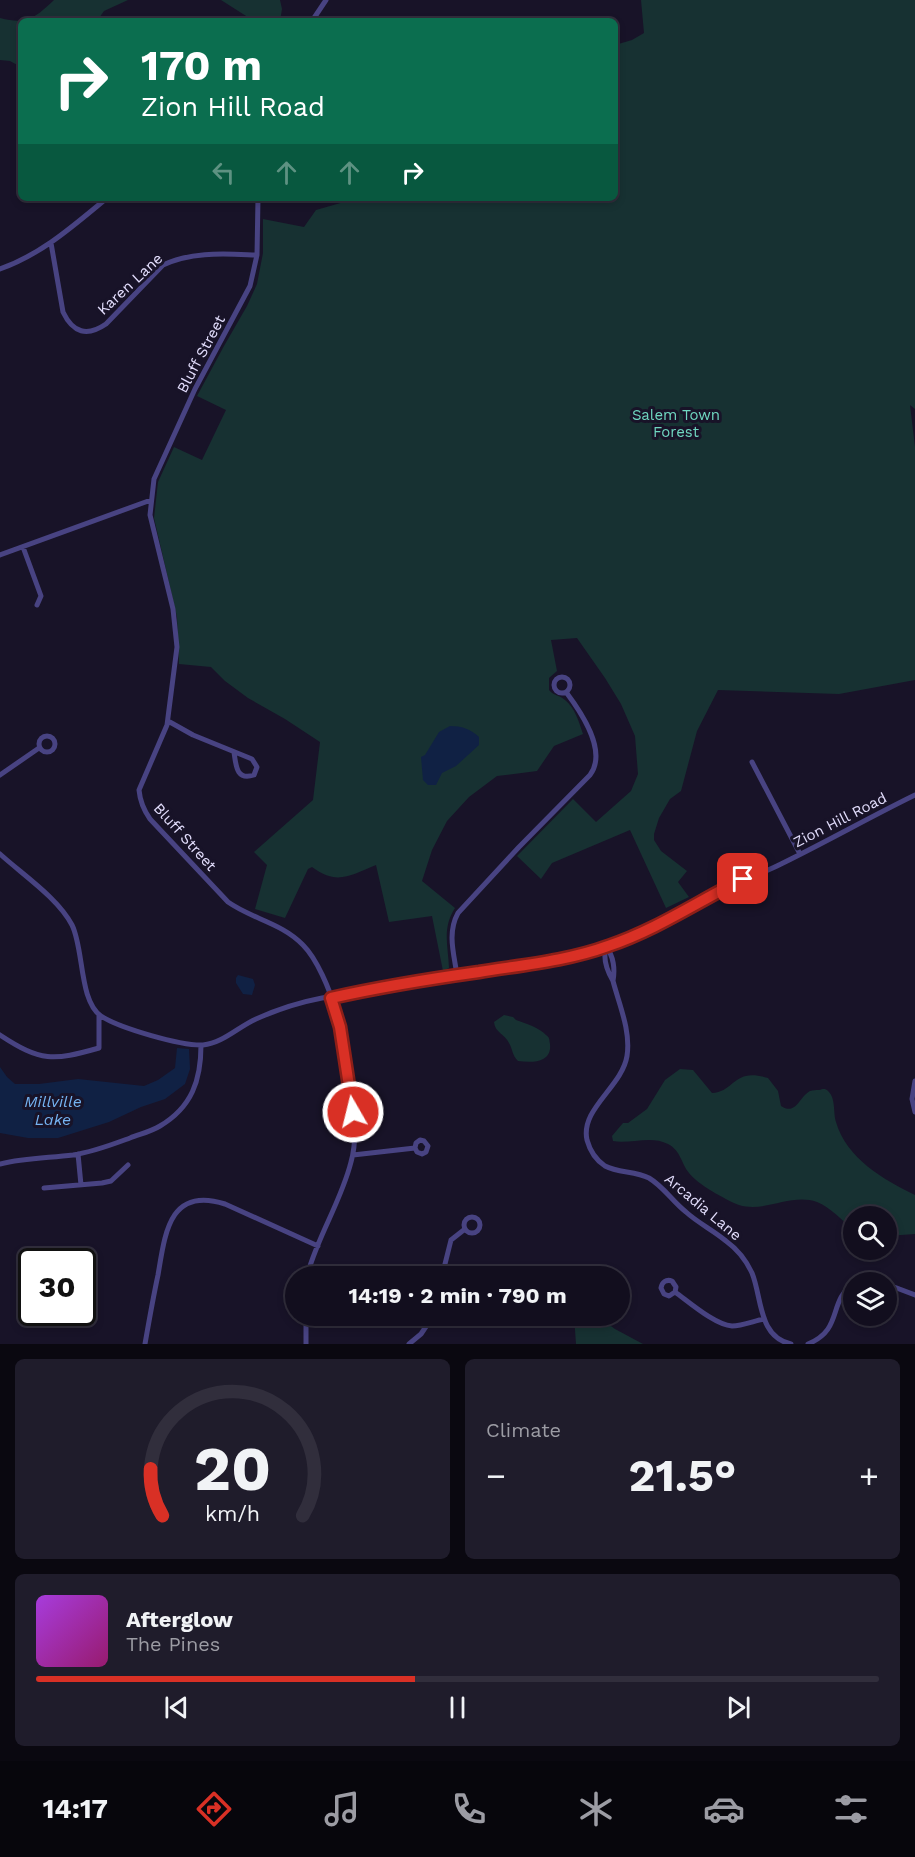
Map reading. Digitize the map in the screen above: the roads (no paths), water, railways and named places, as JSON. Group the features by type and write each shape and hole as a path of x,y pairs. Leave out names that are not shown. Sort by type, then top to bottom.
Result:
{"street":[{"path":"314,18 326,0"},
{"path":"0,269 51,243 102,201"},
{"name":"Bluff Street","path":"258,201 257,255 253,276 245,296 190,399 156,474 150,500 151,525 175,620 177,647 168,721 160,745 139,790 144,810 228,902 237,909 273,924 292,935 304,946 314,960 331,998 340,1027 355,1136 353,1155 342,1191 311,1266"},
{"name":"Karen Lane","path":"51,243 63,312 68,322 76,329 86,332 97,330 106,324 157,272 173,260 195,255 257,255"},
{"path":"0,555 150,500"},
{"path":"24,547 40,596 37,605"},
{"path":"457,975 451,934 458,913 596,766 597,755 586,722 566,692"},
{"path":"168,721 193,735 252,759 255,762 254,776 240,776 237,772 234,752"},
{"path":"0,775 39,748"},
{"path":"752,762 800,854"},
{"name":"Zion Hill Road","path":"201,1045 218,1041 268,1014 313,1001 566,958 641,935 676,917 708,896 800,854 915,795"},
{"path":"0,854 65,913 78,942 88,996 99,1015 166,1039 201,1045 201,1066 195,1087 183,1105 168,1120 149,1131 98,1150 0,1164"},
{"name":"Arcadia Lane","path":"606,947 609,974 613,981 626,1031 627,1056 617,1080 588,1120 586,1135 590,1149 605,1166 635,1173 659,1185 684,1210 734,1247 752,1273 764,1319 770,1332 776,1338 791,1344"},
{"path":"0,1035 22,1050 42,1057 71,1056 99,1048 99,1015"},
{"path":"915,1081 912,1099 915,1112"},
{"path":"353,1155 415,1148"},
{"path":"78,1154 81,1185"},
{"path":"44,1188 91,1185 111,1181 128,1165"},
{"path":"145,1344 166,1231 176,1212 184,1205 199,1199 210,1199 318,1246"},
{"path":"444,1266 451,1240 465,1228"},
{"path":"897,1288 915,1295"},
{"path":"675,1292 726,1325 739,1325 764,1319"},
{"path":"808,1344 826,1334 843,1293"},
{"path":"306,1326 306,1344"},
{"path":"409,1344 426,1326"}],"water":[{"path":"450,726 462,727 473,732 479,737 479,745 456,766 442,773 436,785 428,785 423,780 421,757 425,755 439,732"},
{"path":"238,975 253,979 255,985 252,995 243,994 236,983"},
{"name":"Millville Lake","path":"177,1048 189,1049 190,1069 185,1084 165,1099 109,1122 58,1138 28,1138 0,1133 0,1067 15,1084 39,1084 78,1079 144,1086 158,1080 175,1068"}],"park label":[{"name":"Salem Town Forest","path":"676,424"}]}
